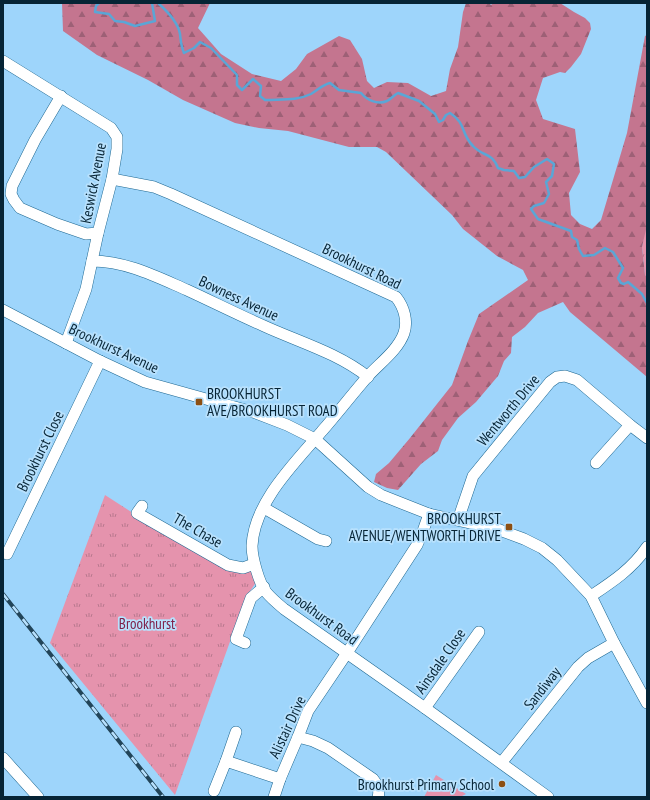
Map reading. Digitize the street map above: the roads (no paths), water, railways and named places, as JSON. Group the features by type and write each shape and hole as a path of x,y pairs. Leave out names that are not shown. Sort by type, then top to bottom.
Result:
{"street":[{"name":"Keswick Avenue","path":"3,61 111,128 117,137 117,149 112,179 98,233 86,289 66,343"},
{"path":"61,96 35,140 12,186 11,194 20,208 57,224 86,234 98,233"},
{"name":"Brookhurst Road","path":"112,179 154,187 172,194 396,297 403,308 405,316 406,325 403,335 395,347 290,468 272,493 256,527 252,546 254,564 266,592 284,609 502,762 548,797"},
{"name":"Bowness Avenue","path":"92,261 107,261 148,272 266,327 334,355 358,368 368,377"},
{"name":"Brookhurst Avenue","path":"3,310 100,361 145,382 256,414 286,425 315,439 368,487 381,495 429,514 497,529 524,538 542,548 557,560 591,596 614,643 646,701"},
{"name":"Brookhurst Close","path":"7,554 100,361"},
{"name":"Wentworth Drive","path":"458,520 473,476 550,382 556,378 565,376 578,380 647,438"},
{"path":"596,463 630,425"},
{"name":"The Chase","path":"142,506 137,513 228,565 242,568 254,564"},
{"path":"264,508 320,543"},
{"name":"Alistair Drive","path":"274,797 308,711 417,544 424,532 429,514"},
{"path":"591,596 622,575 641,556 647,547"},
{"path":"245,643 236,639 251,598 264,587"},
{"name":"Ainsdale Close","path":"425,708 479,632"},
{"name":"Sandiway","path":"502,762 578,667 588,658 614,643"},
{"path":"214,791 236,732"},
{"path":"298,737 313,741 328,748 373,779 377,785 378,797"},
{"path":"3,758 38,797"},
{"path":"226,760 280,779"}],"waterway":[{"path":"99,3 96,6 95,12 109,14 115,21 124,22 135,26 155,21 152,3"},
{"path":"158,3 175,21 179,30 184,53 194,48 200,42 211,48 237,75 237,85 242,90 253,79 261,86 260,96 265,100 300,98 311,94 322,86 330,83 339,90 361,93 369,100 376,102 387,101 398,93 419,101 435,114 439,122 450,113 459,121 466,137 473,146 480,152 493,159 498,168 514,171 519,178 525,177 534,167 547,159 554,164 552,176 546,182 549,194 544,203 534,206 531,209 538,219 571,231 572,237 577,240 579,249 583,256 594,255 605,248 613,252 623,268 618,278 621,283 624,284 628,282 642,294 647,303"}],"railway":[{"path":"3,594 163,797"}],"place":[{"name":"BROOKHURST AVE/BROOKHURST ROAD","path":"199,402"},
{"name":"BROOKHURST AVENUE/WENTWORTH DRIVE","path":"509,527"},
{"name":"Brookhurst Primary School","path":"502,784"}],"park label":[{"name":"Brookhurst","path":"147,623"}]}
